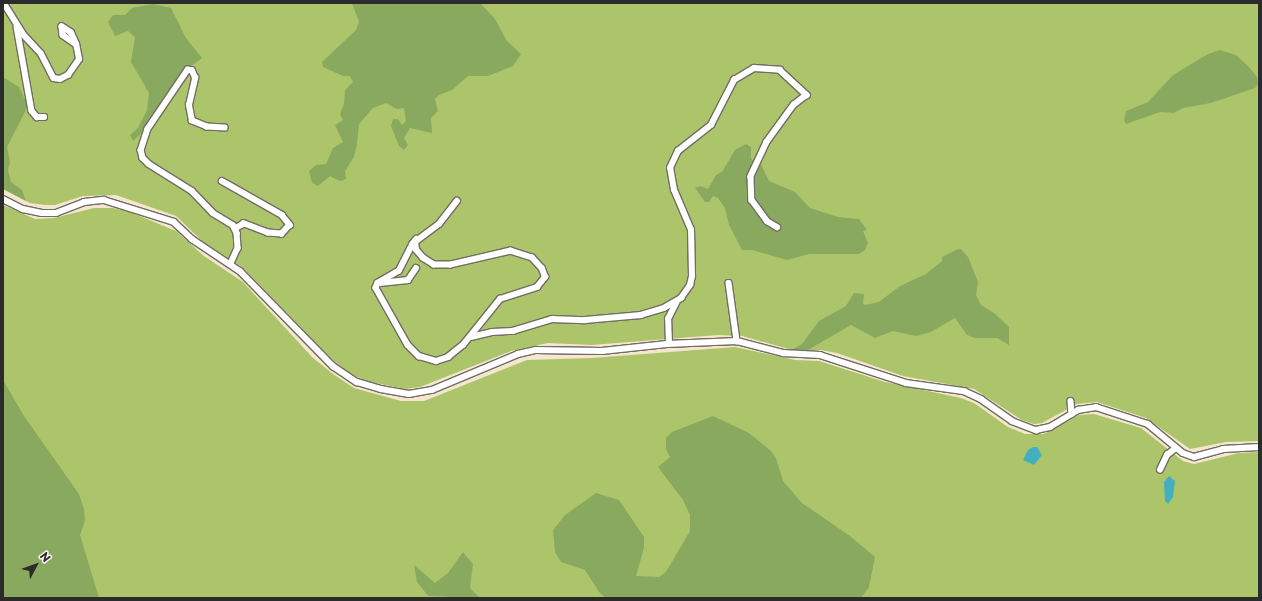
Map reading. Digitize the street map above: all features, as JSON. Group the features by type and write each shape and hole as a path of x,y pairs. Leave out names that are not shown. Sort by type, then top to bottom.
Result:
{"street":[{"path":"4,3 16,24 41,54 51,76 58,79 68,75 78,64 76,44"},
{"path":"16,24 32,111 37,117 44,117"},
{"path":"669,344 668,319 677,301 690,285 693,264 689,223 671,181 670,168 673,158 711,125 734,80 754,68 780,70 807,95 791,110 767,142 751,177 752,200 767,221 776,227"},
{"path":"225,128 207,127 192,120 189,105 195,78 192,71 188,70 150,125 141,150 143,158 149,164 192,191 213,213 235,229 238,248 231,264"},
{"path":"222,181 282,215 290,225 282,234 268,233 244,224 235,229"},
{"path":"3,199 23,209 42,213 56,213 84,202 98,200 125,205 174,222 192,239 231,264 333,366 356,382 381,389 409,394 432,390 518,354 536,350 602,351 669,344 737,341 783,353 820,356 906,383 964,391 981,399 1012,421 1036,430 1050,427 1072,414 1090,407 1104,409 1148,424 1176,448 1188,456 1198,457 1223,449 1259,447"},
{"path":"378,283 399,271 418,239 439,224 457,201"},
{"path":"378,283 377,291 388,314 408,345 419,356 431,360 442,360 471,337 500,298 541,285 545,277 542,269 527,255 511,251 451,265 434,265 416,250 418,239"},
{"path":"378,283 408,280 416,268"},
{"path":"729,283 737,341"},
{"path":"471,337 492,332 513,331 552,319 585,320 641,315 664,308 677,301"},
{"path":"1071,401 1072,414"},
{"path":"1160,470 1167,455 1176,448"}],"green space":[{"path":"3,3 1259,3 1259,441 1226,442 1190,449 1146,418 1097,402 1077,404 1042,423 1034,424 1022,420 974,389 903,376 837,353 821,350 792,350 742,336 718,335 592,345 548,343 511,351 420,387 405,389 366,381 349,373 333,360 242,267 202,241 176,216 116,195 83,196 55,205 45,205 30,203 3,189"},
{"path":"352,3 480,3 495,19 507,41 521,54 513,66 488,76 468,76 452,90 439,95 435,99 438,111 431,118 432,133 410,128 404,138 408,145 404,150 399,146 391,126 393,119 398,119 402,125 406,121 404,108 397,109 386,103 373,108 359,124 354,157 345,171 346,179 340,181 330,176 318,186 312,183 309,171 316,165 326,164 333,148 343,142 335,125 343,120 340,114 344,104 345,90 353,82 350,76 343,76 323,67 322,62 356,30 359,22"},
{"path":"153,4 171,8 186,38 202,58 182,73 144,131 133,141 130,135 138,128 147,110 149,93 131,62 135,37 128,31 115,36 108,22 113,15 125,15 132,8"},
{"path":"1220,50 1236,55 1249,67 1257,77 1258,84 1255,88 1211,103 1183,108 1174,113 1160,112 1126,124 1124,120 1126,111 1148,102 1173,75 1208,54"},
{"path":"3,77 19,87 27,104 26,110 7,147 10,162 8,170 11,182 22,190 26,201 3,189"},
{"path":"746,144 751,147 751,159 756,162 750,177 749,194 756,208 766,222 776,228 777,226 767,220 757,208 751,194 752,178 759,160 769,181 795,192 810,208 838,217 859,219 867,230 863,231 868,243 865,250 859,254 809,254 787,260 752,250 742,250 729,225 725,208 718,198 713,196 709,202 705,202 695,188 700,186 708,189 716,175 722,172 735,150"},
{"path":"3,205 35,219 54,218 94,208 113,208 130,212 176,231 204,256 243,282 312,357 333,374 354,388 401,401 424,401 527,360 592,358 735,347 795,360 819,361 885,382 961,398 974,403 1008,427 1025,434 1044,434 1079,415 1094,414 1141,428 1183,461 1194,464 1239,453 1259,452 1259,598 3,598"},
{"path":"961,249 968,257 978,282 976,295 981,305 994,313 1009,327 1009,345 997,338 975,338 967,335 955,318 931,332 916,336 893,331 875,338 851,325 808,350 792,350 802,344 819,321 846,306 854,293 864,294 863,303 865,305 879,302 900,286 926,274 942,261 942,257"},
{"path":"3,380 24,416 79,494 84,509 85,521 80,535 99,598 3,598"},
{"path":"713,416 749,433 771,451 776,458 783,481 802,503 850,536 875,557 869,587 861,598 606,598 599,592 585,570 561,562 555,552 553,530 565,515 596,493 619,500 644,537 644,548 636,576 659,577 666,572 690,531 690,515 683,500 658,467 670,457 666,449 666,438 672,432"},
{"path":"463,552 473,564 470,588 480,598 428,596 417,582 414,565 435,583 448,573"}],"water":[{"path":"1033,447 1037,447 1042,455 1034,465 1023,460 1028,450"},
{"path":"1169,476 1175,481 1173,497 1168,504 1165,501 1164,482"}]}
